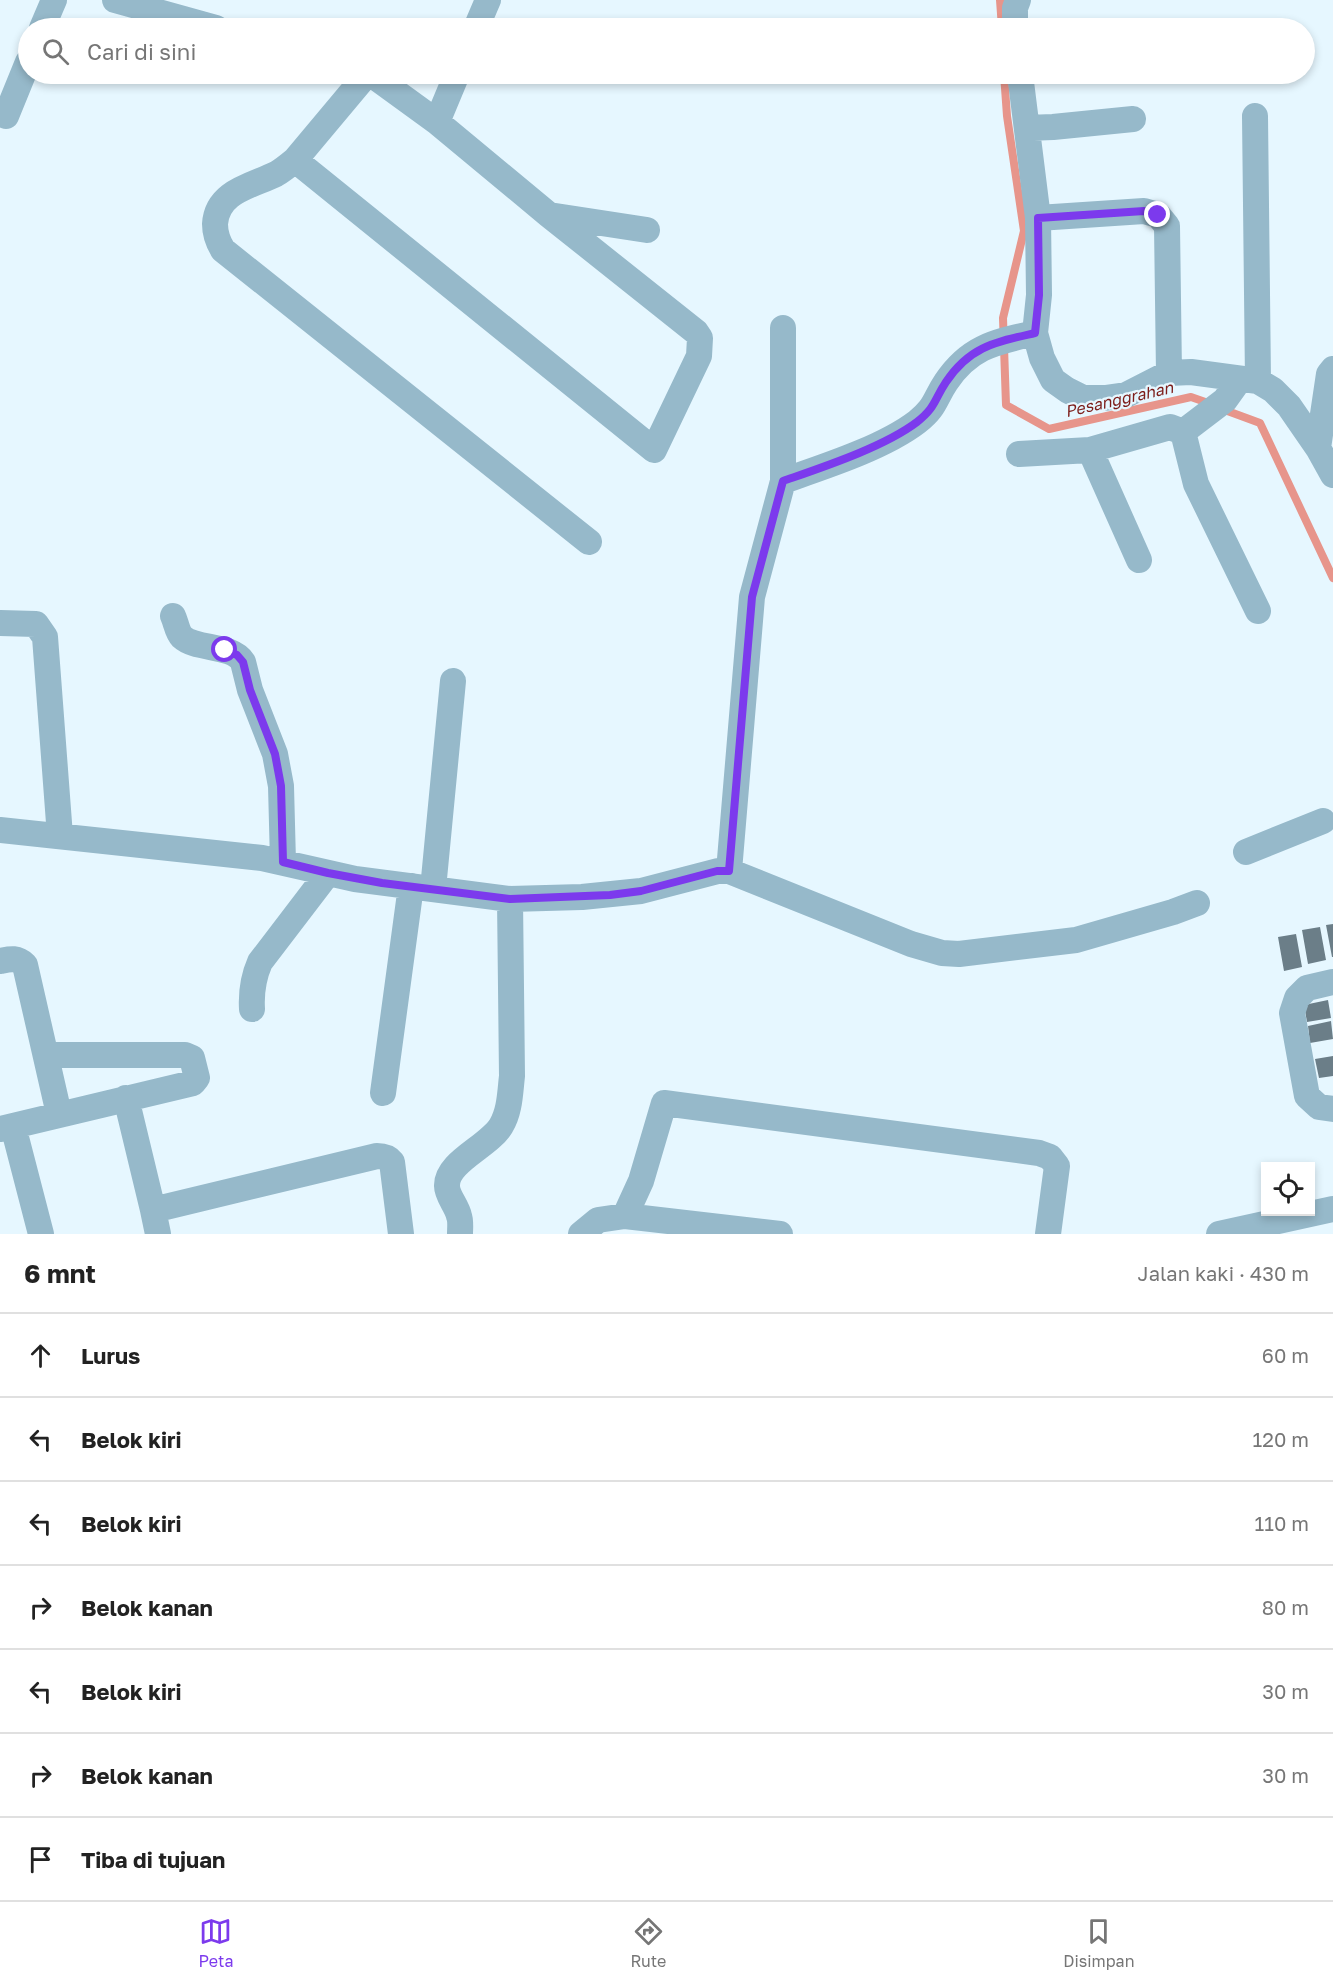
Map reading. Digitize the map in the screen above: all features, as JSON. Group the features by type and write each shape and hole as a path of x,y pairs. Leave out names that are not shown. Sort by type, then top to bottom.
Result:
{"street":[{"path":"46,18 54,0"},
{"path":"115,0 180,18"},
{"path":"480,18 488,0"},
{"path":"1015,18 1018,0"},
{"path":"6,116 19,84"},
{"path":"360,84 295,160 283,170 243,188 225,200 219,208 215,227 218,243 223,250 589,542"},
{"path":"295,160 654,450 699,356 700,338 696,332 437,122 383,84"},
{"path":"437,122 454,84"},
{"path":"1021,84 1038,218 1039,295 1025,336"},
{"path":"1183,432 1249,380 1255,116"},
{"path":"1027,128 1133,120"},
{"path":"1038,218 1144,211 1158,215 1167,226 1169,373"},
{"path":"549,215 647,230"},
{"path":"729,871 752,597 783,481 783,328"},
{"path":"783,481 857,453 915,423 932,409 945,383 961,362 981,347 1025,336"},
{"path":"1025,336 1042,358 1053,380 1083,398 1126,395 1169,373 1191,372 1249,380 1273,390 1289,406 1318,448 1333,475"},
{"path":"1318,448 1329,375 1333,369"},
{"path":"1019,454 1090,450 1170,427 1183,432"},
{"path":"1183,432 1197,484 1258,611"},
{"path":"1090,450 1140,560"},
{"path":"173,616 184,639 232,653 243,662 250,690 275,754 281,786 283,862"},
{"path":"0,623 36,624 45,637 60,836"},
{"path":"383,1093 422,887 453,681"},
{"path":"1246,852 1323,820"},
{"path":"0,830 225,853 283,862 328,873 510,899 610,895 641,891 711,872 729,871 889,936 942,953 969,953 1076,940 1197,903"},
{"path":"252,1009 251,993 260,962 328,873"},
{"path":"459,1234 460,1216 447,1187 449,1174 457,1163 479,1149 492,1137 508,1110 512,1076 510,899"},
{"path":"0,961 20,960 25,965 58,1114"},
{"path":"1333,982 1307,988 1297,998 1292,1013 1307,1096 1319,1107 1333,1109"},
{"path":"41,1234 7,1127 194,1083 197,1078 192,1058 185,1055 46,1055"},
{"path":"126,1098 155,1222 366,1159 383,1156 392,1162 401,1234"},
{"path":"625,1216 641,1181 664,1103 1039,1153 1050,1157 1057,1166 1048,1234"},
{"path":"1219,1234 1333,1209"},
{"path":"581,1234 598,1220 625,1216 780,1234"}],"building":[{"path":"1333,924 1333,957 1332,957 1326,925"},
{"path":"1320,927 1326,960 1308,964 1302,930"},
{"path":"1296,934 1302,967 1284,971 1278,937"},
{"path":"1328,1000 1331,1018 1307,1022 1304,1005"},
{"path":"1331,1021 1333,1039 1310,1043 1308,1026"},
{"path":"1333,1056 1333,1076 1319,1078 1315,1059"}],"waterway":[{"name":"Pesanggrahan","path":"1000,0 1001,18"},
{"name":"Pesanggrahan","path":"1005,84 1007,116 1024,231 1003,318 1006,405 1049,429 1191,397 1211,404"},
{"name":"Pesanggrahan","path":"1222,409 1260,423 1333,578"}],"route":[{"path":"225,650 237,655 243,662 260,719 275,754 281,786 283,862 382,883 510,899 610,895 641,891 704,873 729,871 752,597 783,481 818,469 894,436 932,409 945,383 961,362 981,347 1035,333 1039,295 1038,218 1144,211 1158,215"}]}
